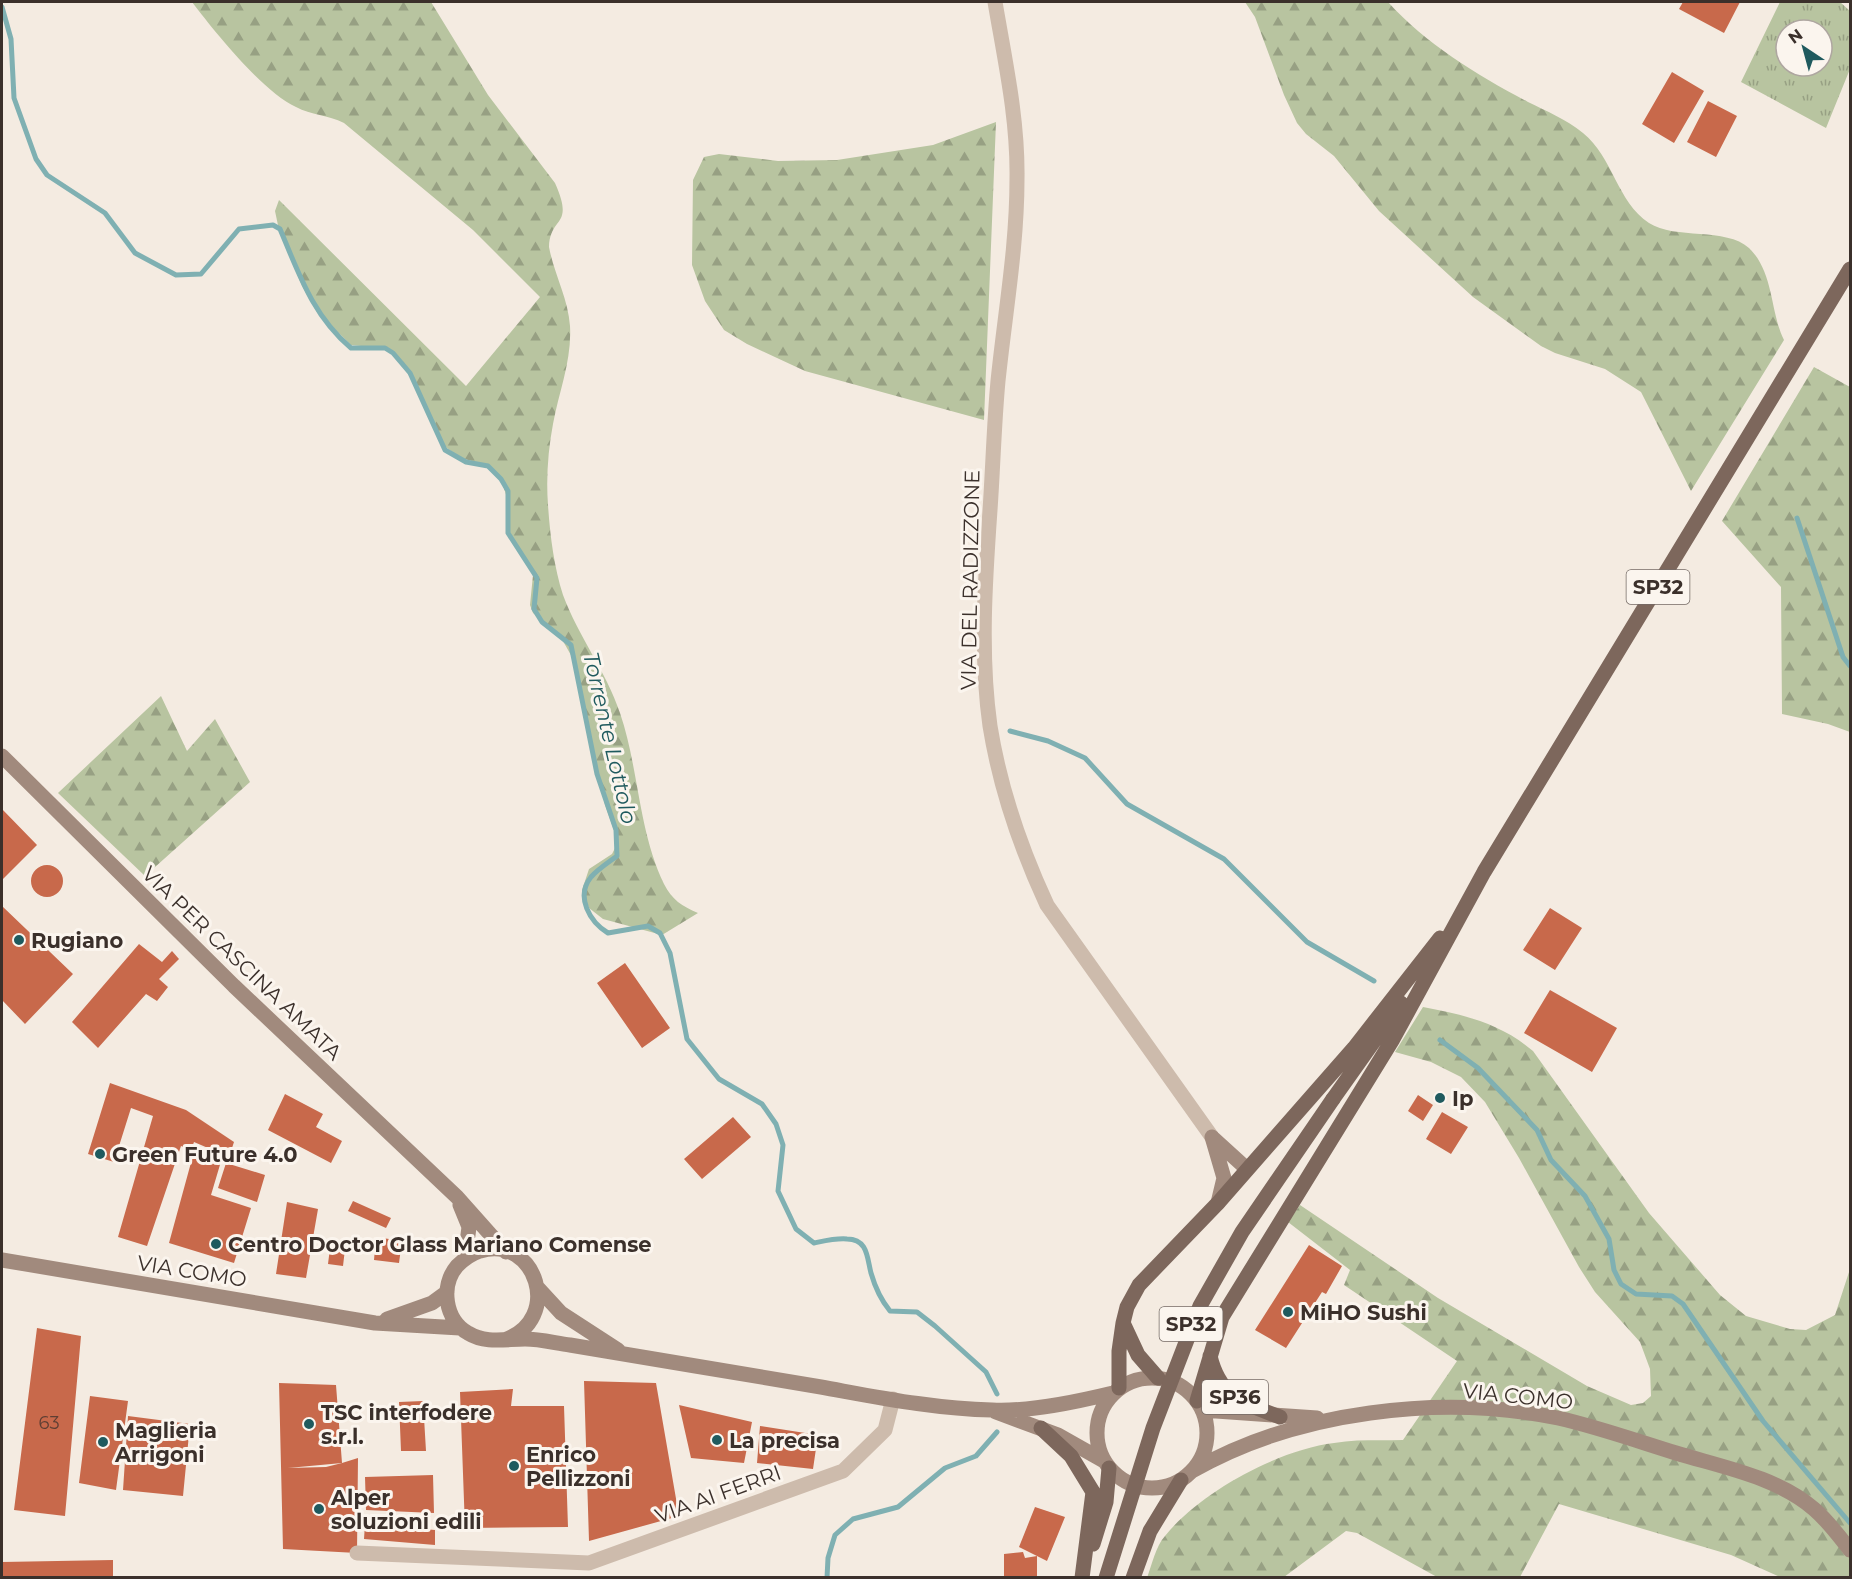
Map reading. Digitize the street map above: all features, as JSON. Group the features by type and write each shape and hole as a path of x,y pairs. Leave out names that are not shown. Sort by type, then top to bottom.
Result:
{"main road":[{"name":"SP32","path":"1106,1578 1153,1428 1200,1306 1242,1233 1333,1098 1405,998 1465,905 1851,269"},
{"name":"VIA PER CASCINA AMATA","path":"2,756 234,986 457,1197 507,1252"},
{"path":"1083,1578 1106,1502 1106,1464 1097,1443 1096,1429 1100,1412 1116,1391 1123,1323 1127,1307 1139,1285 1218,1203 1354,1048 1465,905"},
{"path":"1133,1578 1150,1531 1203,1454 1207,1438 1200,1405 1210,1356 1222,1317 1393,1039 1465,905"},
{"path":"1212,1137 1247,1169"},
{"path":"1212,1137 1224,1178 1218,1203"},
{"name":"VIA PER CASCINA AMATA","path":"457,1197 469,1227 465,1259"},
{"path":"629,1355 578,1326 546,1299 527,1265 507,1252 490,1250 465,1259 455,1269 447,1292 447,1305 460,1328 480,1339 527,1339 893,1399 993,1411 1041,1428 1106,1464 1122,1480 1139,1487 1161,1487 1186,1476"},
{"name":"VIA COMO","path":"2,1260 375,1323 460,1328"},
{"path":"504,1340 516,1336 530,1322 538,1304 538,1288"},
{"name":"VIA COMO","path":"375,1323 432,1303 447,1292"},
{"path":"1123,1323 1134,1349 1158,1378"},
{"name":"SP36","path":"1210,1356 1214,1373 1228,1392 1245,1404 1280,1417"},
{"path":"993,1411 1076,1402 1116,1391 1133,1381 1158,1378 1180,1386 1200,1405"},
{"name":"SP36","path":"1200,1405 1280,1417 1329,1419"},
{"name":"VIA COMO","path":"1186,1476 1223,1454 1250,1443 1329,1419 1388,1410 1460,1409 1534,1414 1589,1426 1761,1479 1789,1491 1814,1509 1851,1550"},
{"path":"1041,1428 1071,1456 1093,1492 1083,1578"}],"street":[{"name":"VIA DEL RADIZZONE","path":"995,2 1015,119 1017,181 1014,253 998,382 986,561 985,665 990,726 1007,800 1029,867 1047,905 1212,1137"},
{"name":"VIA AI FERRI","path":"357,1553 591,1570 843,1471 885,1430 893,1399"}],"green space":[{"path":"192,2 431,2 488,95 555,183 563,207 560,220 550,237 549,247 567,306 570,339 553,424 547,475 553,551 560,584 569,610 620,713 655,863 670,894 682,905 698,913 662,935 603,919 589,908 582,890 589,869 612,854 617,844 616,836 605,805 572,657 559,634 533,613 530,605 533,575 531,568 509,536 506,526 508,501 501,479 482,464 461,458 444,446 408,373 394,353 381,348 351,345 317,312 302,286 279,230 275,211 279,200 466,386 540,297 473,230 344,123 302,110 269,88 240,60"},
{"path":"1245,2 1388,2 1419,32 1453,58 1509,92 1563,119 1583,133 1601,154 1629,203 1649,223 1672,231 1727,238 1749,248 1763,269 1784,340 1691,491 1641,392 1605,369 1555,353 1541,346 1473,297 1379,211 1334,156 1306,134 1297,123 1284,95 1255,17"},
{"path":"1780,2 1840,2 1850,11 1850,69 1826,128 1741,82"},
{"path":"996,122 984,420 805,371 747,344 724,330 705,301 692,265 693,180 704,157 719,154 778,161 837,160 933,145"},
{"path":"1814,367 1850,387 1850,732 1828,724 1782,714 1781,587 1722,521"},
{"path":"161,696 187,751 215,719 250,782 145,876 58,793"},
{"path":"1423,1007 1453,1013 1495,1027 1521,1041 1533,1051 1649,1213 1720,1295 1746,1316 1790,1329 1806,1330 1835,1315 1850,1269 1850,1577 1780,1577 1731,1555 1559,1504 1520,1577 1437,1577 1357,1533 1346,1531 1284,1577 1147,1578 1154,1556 1165,1536 1198,1504 1242,1476 1289,1454 1312,1447 1351,1441 1403,1440 1457,1361 1344,1285 1350,1270 1288,1222 1300,1205 1438,1298 1587,1386 1631,1405 1643,1403 1651,1396 1650,1369 1640,1342 1595,1292 1485,1102 1461,1077 1431,1062 1395,1052"}],"building":[{"path":"1683,2 1740,2 1724,33 1679,9"},
{"path":"1672,72 1704,91 1674,143 1642,124"},
{"path":"1708,101 1737,116 1716,157 1687,142"},
{"path":"2,809 37,845 2,880"},
{"path":"47,865 58,870 63,881 58,892 47,897 36,892 31,881 36,870"},
{"name":"Rugiano","path":"2,906 73,974 25,1024 2,1000"},
{"path":"1550,908 1582,928 1555,970 1523,950"},
{"path":"139,944 162,962 172,951 179,959 159,979 168,987 157,1001 146,994 98,1048 72,1022"},
{"path":"625,963 670,1028 642,1048 597,983"},
{"path":"1550,990 1617,1028 1592,1072 1524,1033"},
{"path":"110,1083 186,1110 234,1142 229,1157 194,1142 191,1150 181,1146 147,1246 118,1237 153,1116 131,1108 114,1162 88,1154"},
{"path":"285,1094 323,1114 316,1127 342,1141 331,1163 268,1130"},
{"path":"1418,1095 1433,1105 1423,1121 1408,1111"},
{"path":"1442,1112 1468,1127 1451,1154 1426,1139"},
{"path":"733,1117 751,1137 702,1179 684,1159"},
{"path":"195,1148 222,1158 211,1195 251,1208 234,1263 169,1243"},
{"path":"226,1163 265,1175 257,1202 218,1188"},
{"path":"353,1201 391,1218 386,1228 348,1211"},
{"path":"287,1202 318,1209 306,1278 276,1274"},
{"path":"376,1237 402,1241 399,1263 374,1260"},
{"name":"MiHO Sushi","path":"1309,1245 1342,1266 1326,1294 1322,1292 1286,1348 1255,1330"},
{"path":"330,1248 345,1249 343,1266 328,1264"},
{"path":"37,1328 81,1336 65,1516 14,1510"},
{"path":"584,1381 656,1383 679,1516 589,1541"},
{"path":"279,1383 336,1385 342,1463 358,1458 357,1553 283,1549","holes":["342,1463 326,1467 288,1468"]},
{"name":"Enrico Pellizzoni","path":"513,1389 511,1406 564,1406 568,1527 465,1528 460,1392"},
{"name":"Maglieria Arrigoni","path":"90,1396 128,1401 116,1490 79,1483"},
{"path":"423,1401 426,1451 401,1451 399,1402"},
{"name":"La precisa","path":"679,1405 752,1422 744,1463 691,1458"},
{"path":"128,1416 190,1424 183,1496 123,1490"},
{"path":"760,1426 818,1435 813,1469 757,1463"},
{"path":"433,1475 434,1513 366,1510 365,1477"},
{"path":"1035,1507 1065,1517 1047,1561 1019,1547"},
{"path":"365,1524 435,1530 435,1545 364,1539"},
{"path":"1023,1552 1025,1558 1037,1556 1037,1578 1004,1578 1004,1554"},
{"path":"113,1560 113,1578 2,1578 2,1562"}],"waterway":[{"name":"Torrente Lottolo","path":"2,7 11,39 14,98 36,159 47,175 105,213 135,253 176,275 201,274 239,229 273,225 280,229 308,293 338,336 351,348 385,348 393,353 410,373 445,450 466,462 488,466 501,479 508,491 508,533 537,578 534,609 542,622 571,645 597,774 616,830 617,856 594,874 586,885 585,901 590,916 608,933 648,926 660,933 670,953 687,1039 719,1079 762,1104 776,1124 783,1145 778,1191 796,1229 814,1243 843,1239 859,1242 865,1250 876,1288 890,1311 917,1312 986,1372 997,1394"},
{"path":"1797,518 1843,657 1850,666"},
{"path":"1010,731 1048,741 1085,758 1127,804 1224,859 1307,942 1374,981"},
{"path":"1440,1040 1478,1068 1537,1130 1551,1160 1585,1196 1609,1239 1614,1270 1621,1284 1636,1294 1672,1296 1683,1304 1763,1421 1850,1523"},
{"name":"Torrente Lottolo","path":"827,1578 828,1558 835,1535 853,1519 898,1507 945,1468 976,1456 997,1432"}],"place":[{"name":"Rugiano","path":"19,940"},
{"name":"Ip","path":"1440,1098"},
{"name":"Green Future 4.0","path":"100,1154"},
{"name":"Centro Doctor Glass Mariano Comense","path":"216,1244"},
{"name":"MiHO Sushi","path":"1288,1312"},
{"name":"TSC interfodere s.r.l.","path":"309,1424"},
{"name":"La precisa","path":"717,1440"},
{"name":"Maglieria Arrigoni","path":"103,1442"},
{"name":"Enrico Pellizzoni","path":"514,1466"},
{"name":"Alper soluzioni edili","path":"319,1509"}]}
